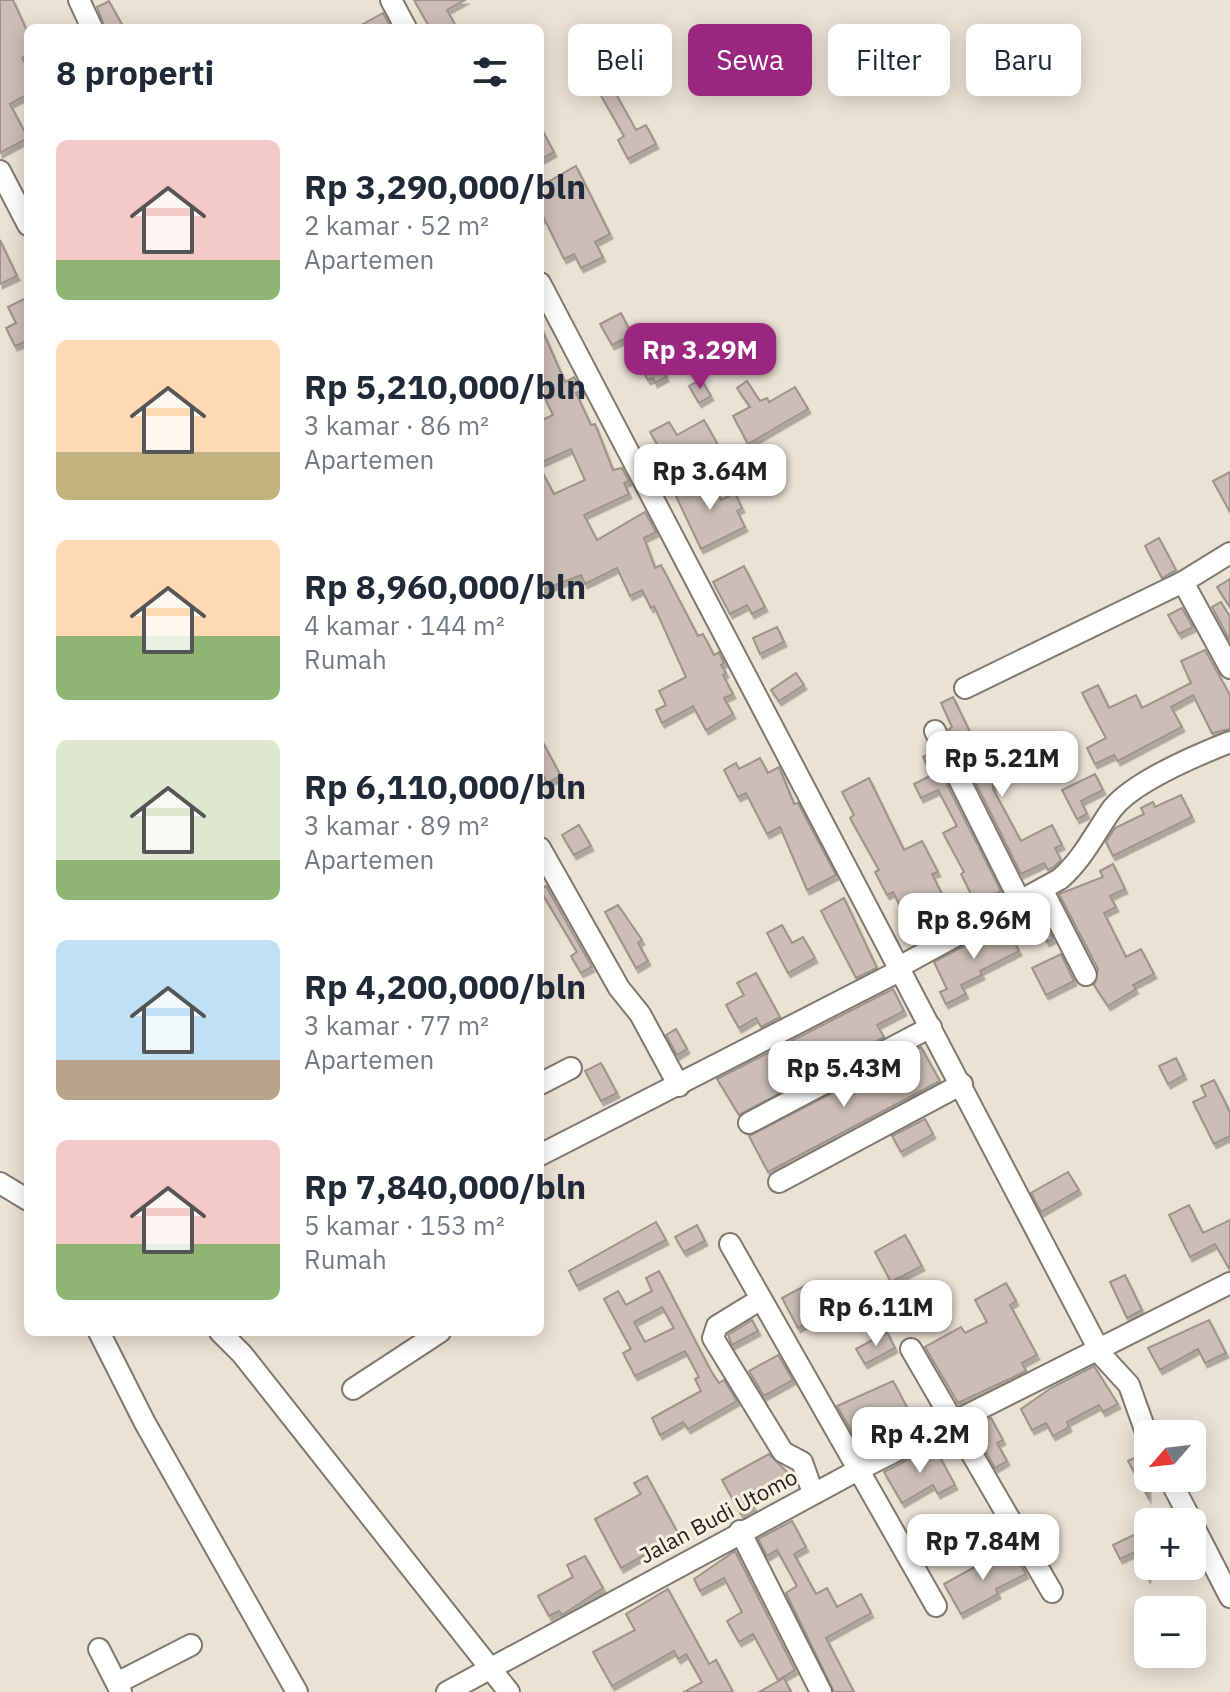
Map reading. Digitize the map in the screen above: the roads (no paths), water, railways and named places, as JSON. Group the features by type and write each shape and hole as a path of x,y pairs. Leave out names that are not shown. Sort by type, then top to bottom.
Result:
{"street":[{"path":"79,0 90,24"},
{"path":"391,0 404,24"},
{"path":"0,171 24,217"},
{"path":"544,291 962,1084 1098,1350 1129,1385 1142,1420"},
{"path":"965,688 1183,582 1230,553"},
{"path":"1183,582 1230,668"},
{"path":"935,731 1020,901"},
{"path":"544,1153 679,1086 1042,889 1074,867 1113,808 1132,790 1230,742"},
{"path":"544,855 619,988 640,1014 679,1086"},
{"path":"1042,889 1086,975"},
{"path":"749,1123 931,1027"},
{"path":"544,1082 571,1068"},
{"path":"779,1182 962,1084"},
{"path":"0,1183 24,1198"},
{"path":"730,1244 936,1606"},
{"name":"Jalan Budi Utomo","path":"447,1692 740,1531 1230,1283"},
{"path":"761,1299 717,1326 713,1338 783,1452 801,1460 813,1493"},
{"path":"101,1336 145,1423 297,1692"},
{"path":"224,1336 242,1354 509,1692"},
{"path":"353,1389 434,1336"},
{"path":"911,1349 1052,1592"},
{"path":"740,1531 821,1692"},
{"path":"1206,1550 1230,1597"},
{"path":"99,1649 119,1688 191,1645"}]}
